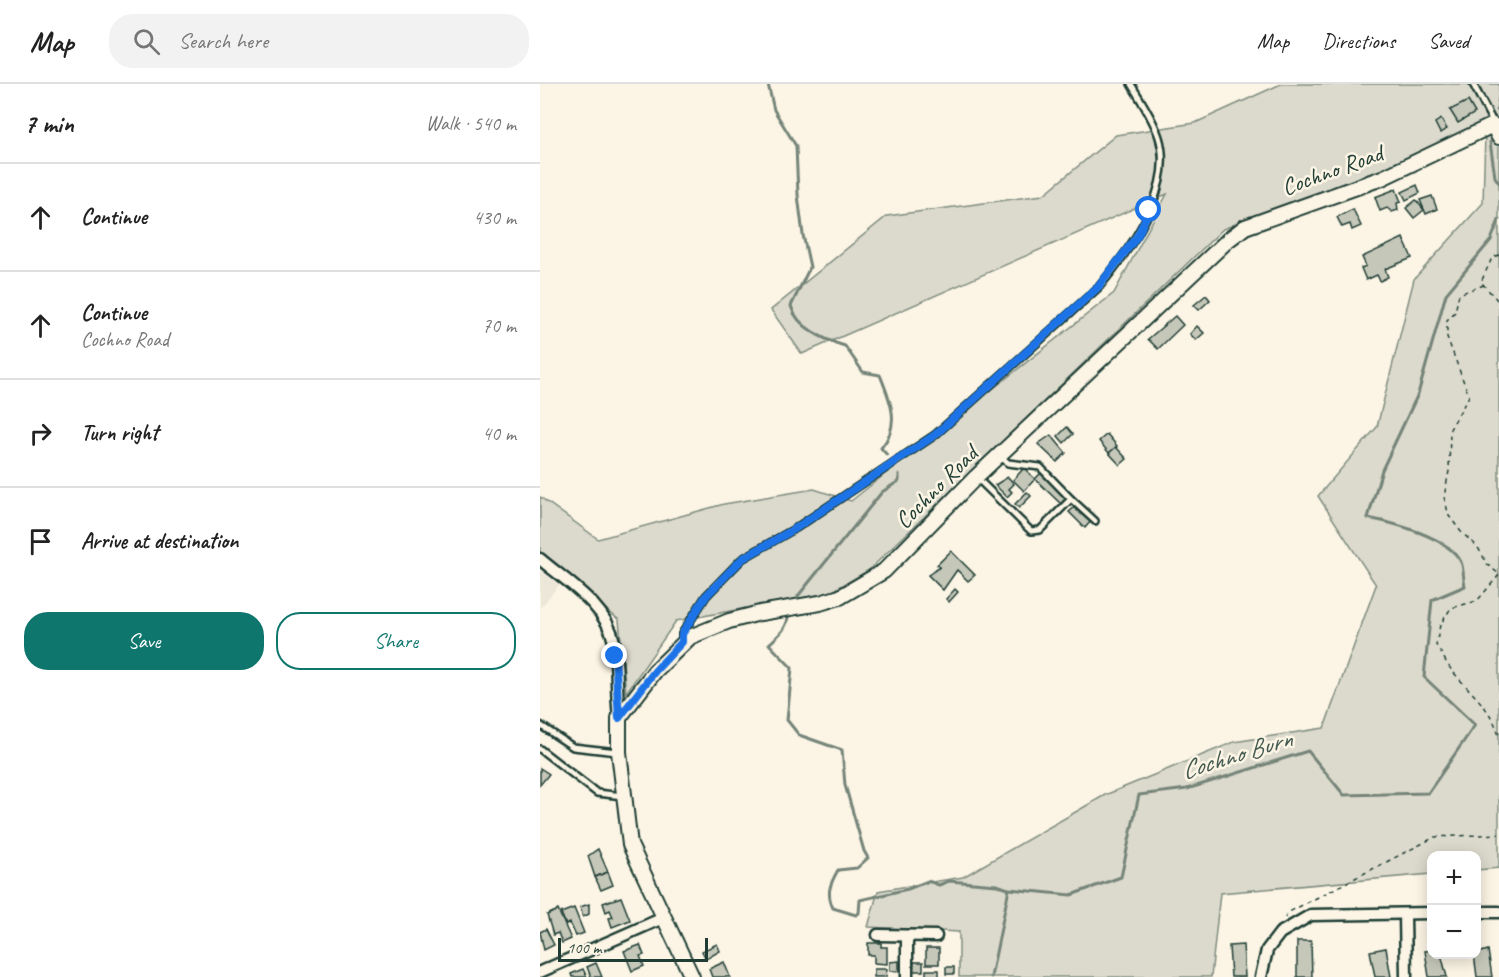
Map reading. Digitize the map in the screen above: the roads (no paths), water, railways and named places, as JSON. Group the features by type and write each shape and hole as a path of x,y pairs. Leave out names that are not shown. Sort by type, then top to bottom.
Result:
{"street":[{"name":"Cochno Road","path":"619,718 655,671 682,642 729,621 820,603 857,589 884,571 976,477 1228,240 1245,227 1382,178 1497,128"},
{"path":"540,560 589,602 607,623 615,656 619,752 630,845 692,977"},
{"path":"1481,912 1499,912"},
{"path":"1261,977 1267,950 1280,933 1311,915 1427,913"},
{"path":"1405,914 1406,977"},
{"path":"540,972 663,918"},
{"path":"878,935 936,936"},
{"path":"907,936 907,977"}],"lane":[{"path":"682,642 682,634 706,596 742,559 796,528 935,435 1099,286 1118,265 1138,235 1161,174 1162,153 1159,138 1131,84"},
{"path":"1473,84 1497,128"},
{"path":"1000,455 1008,463 1040,467 1095,521"},
{"path":"976,477 1034,532 1040,530 1071,499"},
{"path":"540,725 573,747 619,752"},
{"path":"540,749 597,793 623,796"}],"waterway":[{"path":"768,84 774,110 796,146 798,195 810,267 791,306 794,314 812,332 845,346 863,372 880,375 892,413 891,431 881,448 887,455"},
{"name":"Cochno Burn","path":"1497,110 1499,96"},
{"name":"Cochno Burn","path":"1490,142 1495,177 1499,183"},
{"name":"Cochno Burn","path":"991,977 1009,889 1071,895 1121,877 1139,795 1187,789 1308,751 1344,795 1428,793 1475,725 1424,677 1432,600 1465,586 1461,562 1455,553 1433,538 1391,523 1368,518 1382,470 1418,394 1446,294 1491,240 1499,220"},
{"path":"798,596 882,492 899,481 899,474"},
{"path":"788,614 785,627 769,644 792,668 787,720 799,735 842,750 845,785 868,858 857,868 838,870 830,889 833,908 856,915 859,913 860,900 908,889 928,881 939,885 949,881 997,885 1008,889"}]}
